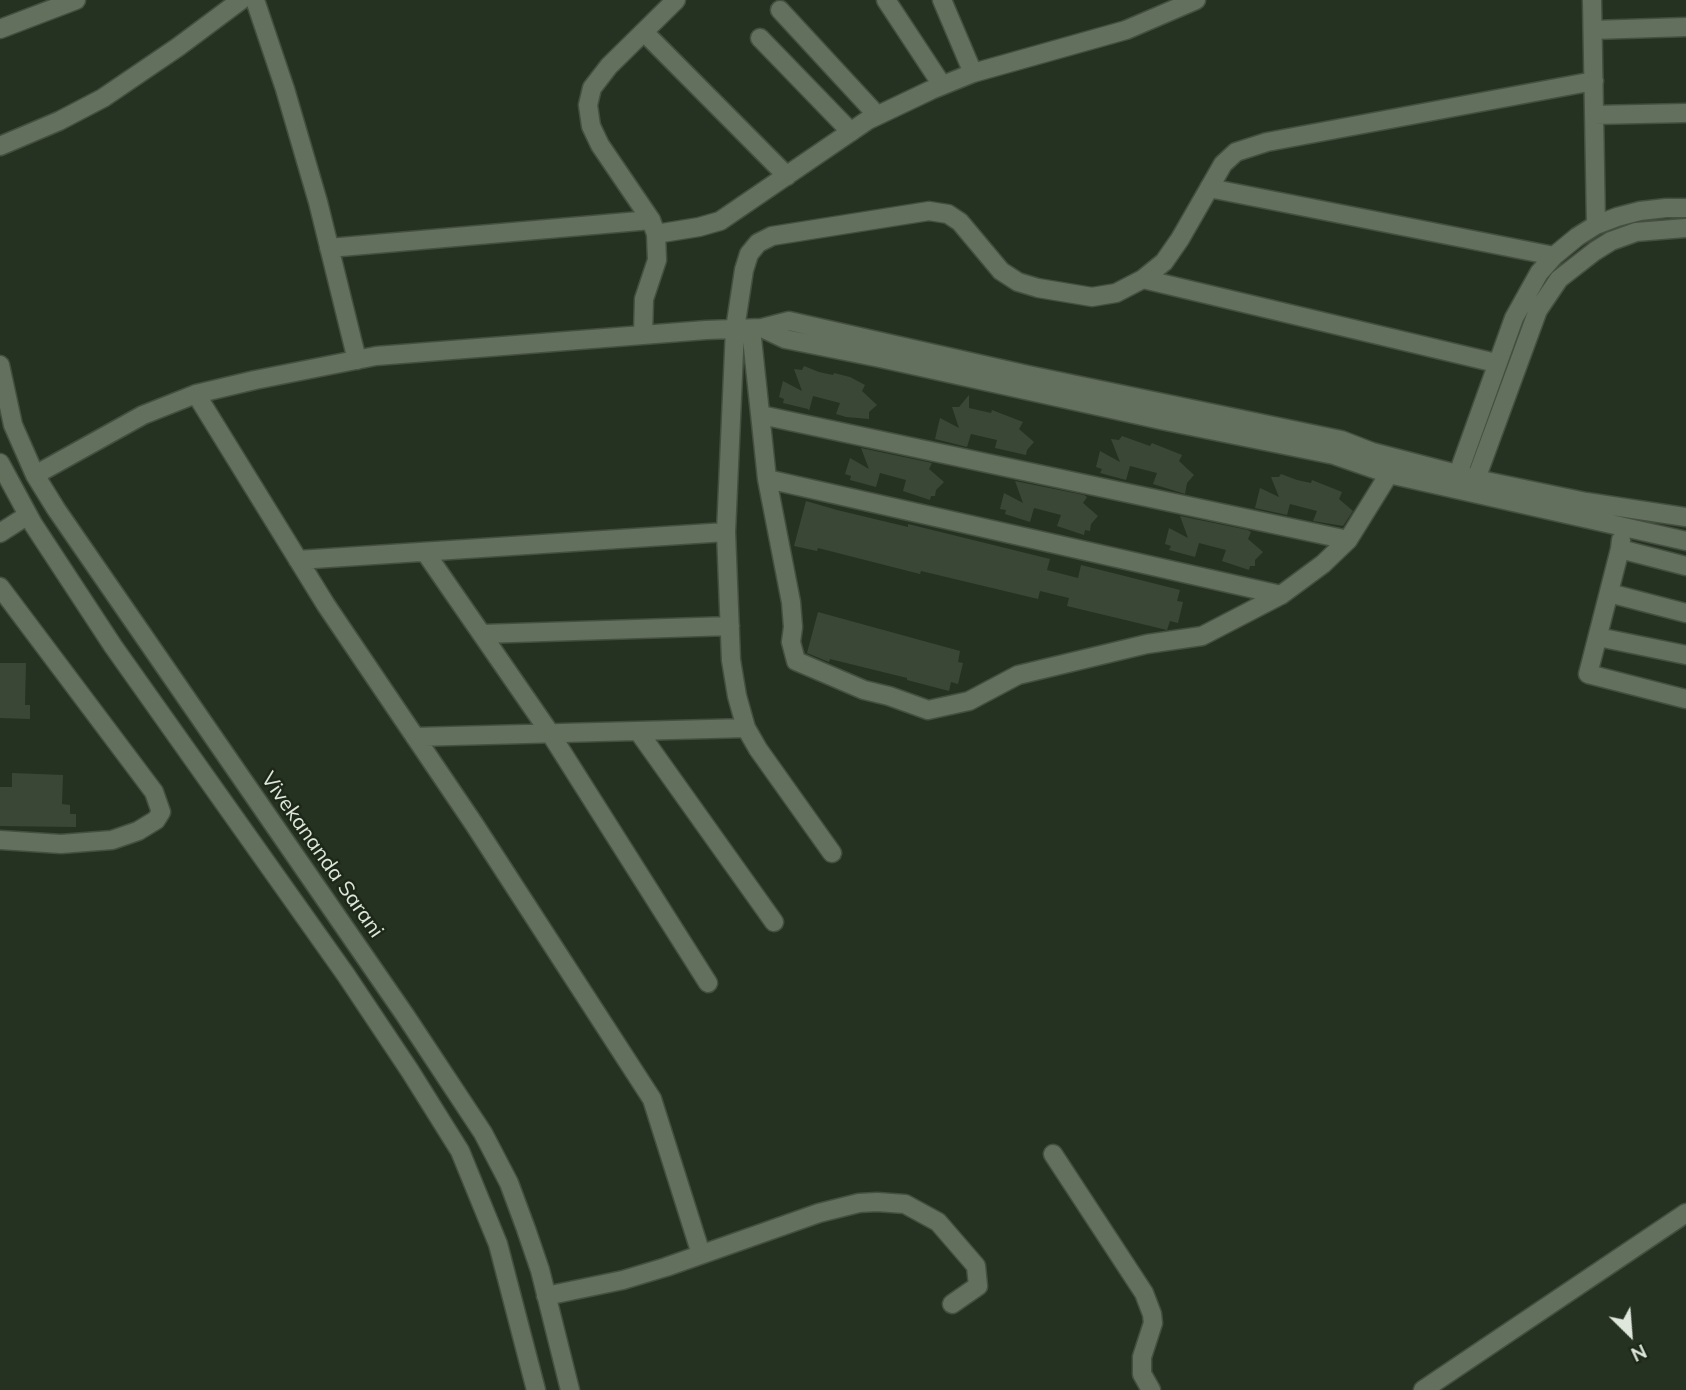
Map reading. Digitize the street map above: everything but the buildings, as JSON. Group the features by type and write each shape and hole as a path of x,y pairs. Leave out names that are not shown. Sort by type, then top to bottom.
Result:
{"street":[{"path":"0,29 76,0"},
{"path":"0,146 59,121 103,98 178,47 240,0"},
{"path":"255,0 285,89 357,360"},
{"path":"643,335 643,299 657,260 654,227 600,145 591,126 588,105 592,88 609,66 676,0"},
{"path":"886,0 943,85"},
{"path":"943,0 973,73"},
{"path":"1154,0 1155,19"},
{"path":"329,248 654,227 699,227 720,221 877,116 943,85 973,73 1126,30 1196,0"},
{"path":"1592,0 1597,225"},
{"path":"780,10 877,116"},
{"path":"1592,30 1686,27"},
{"path":"644,32 787,176"},
{"path":"760,38 851,132"},
{"path":"1403,460 1389,474 1348,540 1323,564 1281,595 1202,636 1147,644 1018,675 969,701 928,710 864,690 796,661 791,642 791,602 767,479 744,270 749,254 758,243 772,236 929,211 948,214 960,222 1001,271 1018,282 1092,297 1116,293 1143,279 1164,262 1223,164 1236,152 1267,142 1594,81"},
{"path":"1594,115 1686,113"},
{"path":"1209,188 1554,256"},
{"path":"1458,474 1514,318 1539,273 1554,256 1597,225 1640,211 1686,208"},
{"path":"1476,479 1538,310 1553,287 1570,269 1611,241 1636,232 1686,228"},
{"path":"1143,279 1496,363"},
{"path":"35,475 143,415 196,394 376,356 749,329 789,321 1041,378 1341,440 1372,452 1476,479 1586,502 1686,517"},
{"path":"749,329 785,340 1334,455 1389,474 1686,541"},
{"path":"749,329 726,532 733,672 746,728 832,853"},
{"name":"Vivekananda Sarani","path":"0,365 13,425 35,475 56,509 483,1133 509,1183 530,1239 570,1390"},
{"path":"196,394 298,560 652,1099 701,1254"},
{"path":"761,415 1348,540"},
{"path":"0,463 28,515 113,646 353,985 460,1152 498,1244 536,1390"},
{"path":"767,479 1281,595"},
{"path":"1612,505 1620,549 1588,674 1686,699"},
{"path":"0,533 28,515"},
{"path":"298,560 726,532"},
{"path":"1620,549 1686,566"},
{"path":"425,552 550,733 708,982"},
{"path":"0,587 154,792 161,813 156,820 138,831 112,840 61,844 0,840"},
{"path":"1609,593 1686,613"},
{"path":"482,634 730,626"},
{"path":"1598,636 1686,655"},
{"path":"415,737 746,728"},
{"path":"638,731 774,922"},
{"path":"253,842 275,827"},
{"path":"1053,1154 1144,1293 1153,1323 1142,1357 1142,1374 1151,1390"},
{"path":"546,1296 623,1280 819,1213 859,1203 905,1204 938,1222 976,1266 978,1286 952,1304"},
{"path":"1423,1390 1681,1217 1686,1236"}]}
